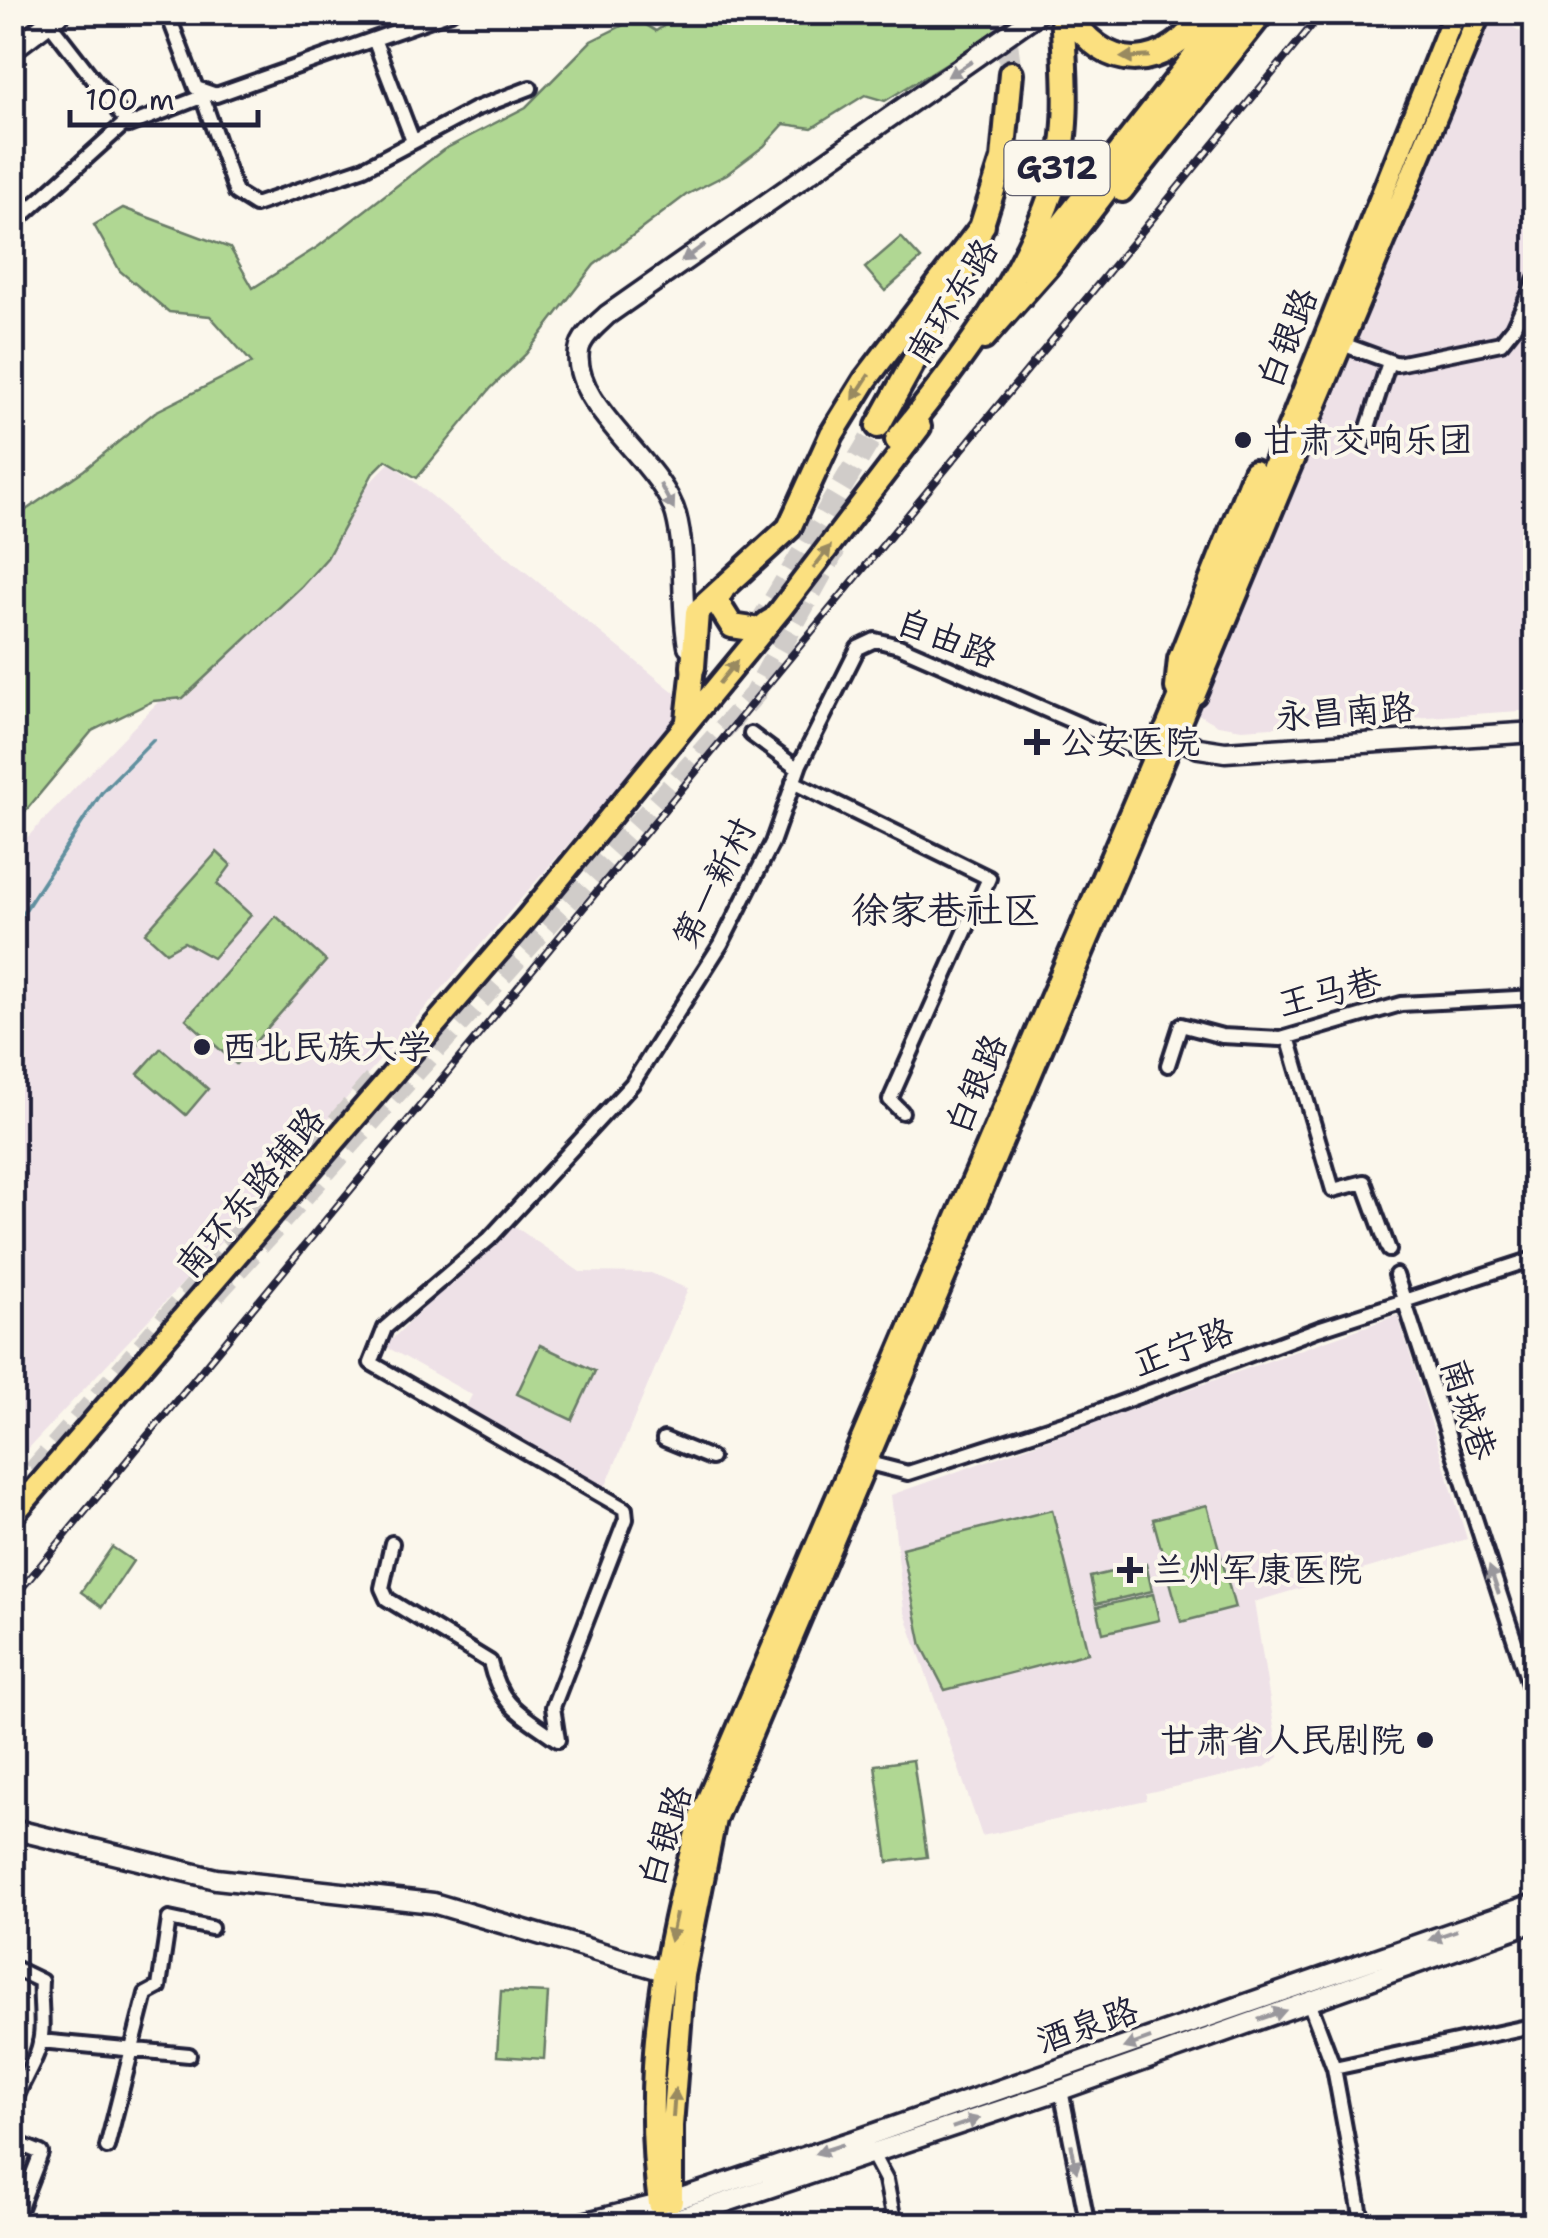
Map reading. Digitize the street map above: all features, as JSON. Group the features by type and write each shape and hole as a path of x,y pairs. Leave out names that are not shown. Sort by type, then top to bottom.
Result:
{"highway":[{"path":"1064,12 1086,42 1114,57 1137,61 1176,46 1207,12"},
{"name":"南环东路","path":"898,440 994,310 1054,185 1062,130 1064,12"},
{"path":"994,310 1230,12"},
{"name":"南环东路","path":"878,426 959,282 983,225 1003,160 1011,73"},
{"path":"693,667 697,612 789,528 832,434 866,379 983,225"},
{"path":"722,591 715,599 732,626 758,630 769,622"}],"main road":[{"path":"687,722 693,667 676,516 651,468 609,420 585,380 579,351 587,335 607,315 837,150 1040,12"},
{"path":"1048,266 1244,12"},
{"path":"1048,266 1059,260 1145,164 1264,12"},
{"path":"1181,707 1179,659 1442,12"},
{"name":"白银路","path":"666,2218 652,2127 652,2042 664,1971 701,1815 1170,734 1455,12"},
{"name":"白银路","path":"1201,657 1468,12"},
{"path":"1181,707 1345,345 1480,12"},
{"path":"1528,12 1536,16"},
{"path":"12,50 50,16"},
{"name":"南环东路辅路","path":"12,1516 514,932 769,622 874,490 994,326 1048,266"},
{"name":"永昌南路","path":"1170,734 1199,748 1225,752 1536,732"},
{"name":"白银路","path":"666,2218 684,1975 715,1819 858,1460 1152,756 1170,734"},
{"path":"12,1829 216,1879 433,1903 664,1971"},
{"name":"酒泉路","path":"666,2218 864,2137 1536,1903"},
{"name":"酒泉路","path":"666,2218 872,2155 1536,1922"},
{"path":"571,2226 666,2218"}],"street":[{"path":"167,12 189,74 204,96 236,193 255,206 364,168 530,88"},
{"path":"12,225 125,123 137,124 204,96 450,12"},
{"path":"50,16 125,123"},
{"path":"374,39 413,142"},
{"path":"1345,345 1390,362 1438,359 1501,342 1514,328 1536,279"},
{"path":"1362,446 1390,362"},
{"name":"自由路","path":"796,775 851,657 876,640 1152,756"},
{"path":"751,734 796,775 989,878 890,1100 902,1112"},
{"name":"第一新村","path":"392,1544 382,1588 387,1599 490,1662 496,1690 506,1703 558,1740 553,1706 626,1519 625,1509 371,1364 386,1328 488,1240 632,1084 721,944 772,843 796,775"},
{"name":"王马巷","path":"1168,1065 1182,1025 1222,1036 1288,1037 1401,1004 1536,998"},
{"path":"1288,1037 1333,1190 1364,1182 1389,1250"},
{"name":"正宁路","path":"858,1460 908,1473 1086,1416 1536,1258"},
{"name":"南城巷","path":"1396,1275 1536,1706"},
{"path":"664,1439 711,1458"},
{"path":"107,2147 146,1994 158,1987 169,1920 210,1928"},
{"path":"12,1967 41,1981 40,2041 17,2089 12,2112"},
{"path":"1308,2002 1334,2068 1363,2226"},
{"path":"1334,2068 1536,2025"},
{"path":"40,2041 188,2055"},
{"path":"1061,2090 1088,2226"},
{"path":"864,2137 886,2180 895,2226"},
{"path":"12,2141 41,2153 13,2226"}],"shaded area":[{"path":"1492,15 1535,40 1535,710 1242,729 1218,725 1198,714"},
{"name":"西北民族大学","path":"390,462 690,705 221,1242 13,1465 13,852"},
{"path":"510,1223 580,1272 651,1273 688,1289 605,1488 461,1417 472,1395 385,1346"},
{"name":"兰州军康医院","path":"1398,1315 1467,1539 1254,1602 1279,1757 1265,1767 1146,1793 1146,1800 982,1836 904,1610 891,1495"}],"green space":[{"path":"707,13 1028,13 885,101 865,95 812,128 784,124 764,146 727,174 686,195 594,265 526,354 491,388 417,478 386,460 373,473 327,558 301,587 183,698 153,701 92,731 13,826 13,519 84,470 155,412 252,363 210,316 169,312 120,271 94,225 123,208 230,248 253,288 319,246 443,150 526,107 591,41 636,19 656,31 675,18"},
{"path":"901,237 921,259 885,291 865,268"},
{"path":"217,852 231,865 217,884 251,915 213,958 184,942 166,952 145,933"},
{"path":"276,916 326,961 236,1064 186,1019"},
{"path":"161,1048 208,1089 186,1115 138,1074"},
{"path":"540,1345 595,1371 572,1420 517,1394"},
{"path":"1207,1505 1235,1608 1181,1622 1153,1519"},
{"path":"1052,1510 1088,1653 945,1690 922,1646 902,1548"},
{"path":"112,1547 133,1561 102,1607 81,1592"},
{"path":"1146,1564 1152,1591 1096,1604 1090,1577"},
{"path":"1153,1594 1159,1620 1103,1633 1097,1607"},
{"path":"913,1760 927,1857 888,1862 875,1765"},
{"path":"501,1991 548,1993 544,2059 497,2056"}],"waterway":[{"path":"12,930 102,792 153,740"}],"tunnel":[{"path":"1003,12 1011,73"},
{"path":"757,629 878,426"},
{"path":"215,1294 754,695 835,549"},
{"path":"12,1496 378,1076"}],"railway":[{"path":"12,1600 1323,12"}],"place":[{"name":"甘肃交响乐团","path":"1243,440"},
{"name":"公安医院","path":"1037,742"},
{"name":"西北民族大学","path":"202,1047"},
{"name":"兰州军康医院","path":"1130,1570"},
{"name":"甘肃省人民剧院","path":"1425,1740"}],"district":[{"name":"徐家巷社区","path":"946,910"}]}
